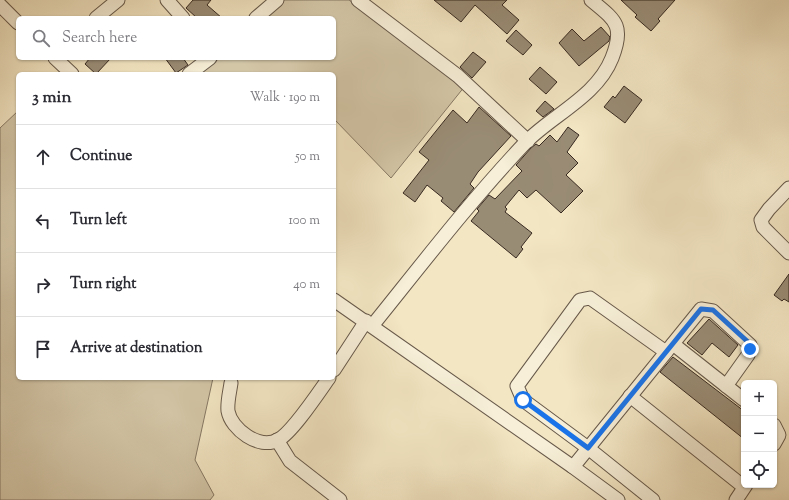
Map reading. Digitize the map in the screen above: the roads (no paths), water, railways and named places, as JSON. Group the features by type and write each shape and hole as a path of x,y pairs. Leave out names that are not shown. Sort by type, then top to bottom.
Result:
{"street":[{"path":"98,16 118,0"},
{"path":"167,0 181,16"},
{"path":"258,16 277,0"},
{"path":"358,0 458,76 528,141"},
{"path":"336,367 369,324 467,208 528,141 574,104 599,80 612,58 618,36 618,27 612,18 591,0"},
{"path":"0,5 16,21"},
{"path":"57,60 70,72"},
{"path":"192,72 207,60"},
{"path":"789,188 769,209 761,220 763,227 789,253"},
{"path":"653,500 588,448 523,400 517,386 580,300 590,298 669,348 741,398"},
{"path":"336,301 618,500"},
{"path":"573,467 701,309 713,310 750,345 748,354 726,386"},
{"path":"231,383 228,411 239,430 260,443 277,440 290,428 326,380"},
{"path":"630,396 741,483"},
{"path":"277,440 290,461 340,500"},
{"path":"736,500 744,488"},
{"path":"596,500 605,491"}]}
